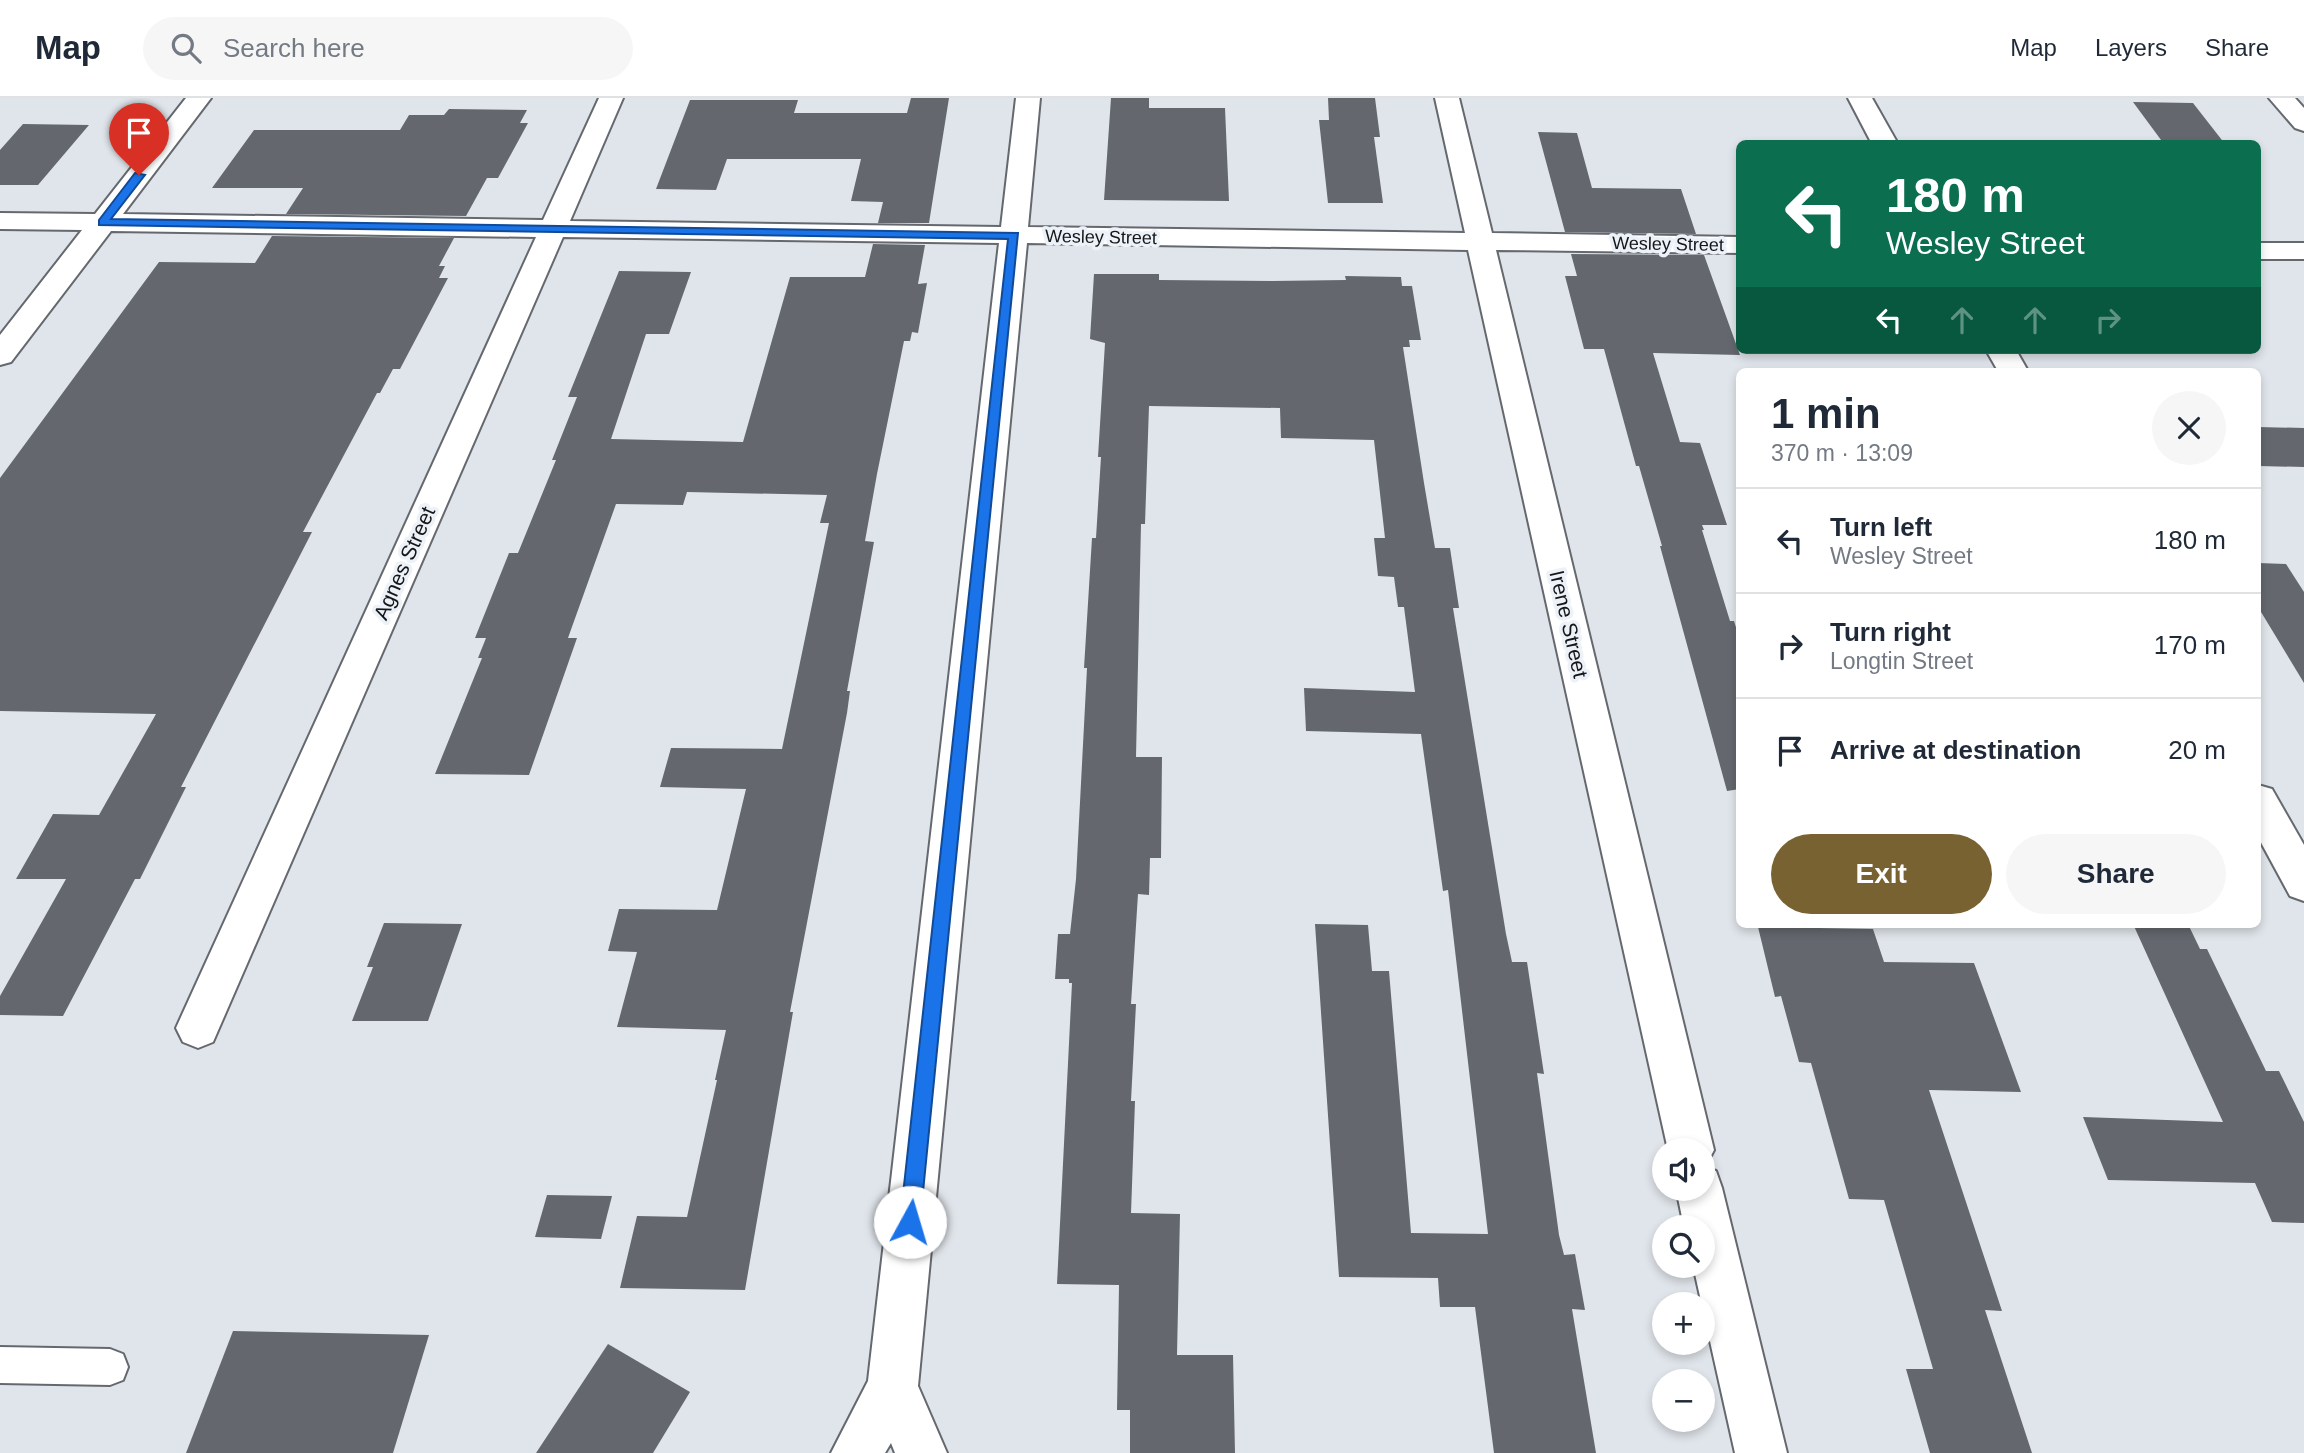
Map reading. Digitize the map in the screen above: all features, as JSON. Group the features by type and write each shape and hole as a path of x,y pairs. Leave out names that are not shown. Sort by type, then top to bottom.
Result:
{"street":[{"path":"0,355 199,98"},
{"name":"Agnes Street","path":"198,1028 611,98"},
{"path":"856,1453 892,1387 1028,98"},
{"name":"Irene Street","path":"1447,98 1687,1138"},
{"path":"1860,98 1883,140"},
{"path":"2281,98 2304,123"},
{"name":"Wesley Street","path":"0,221 1736,245"},
{"path":"2261,251 2304,251"},
{"path":"2261,807 2304,883"},
{"path":"1702,1201 1761,1453"},
{"path":"892,1387 921,1453"}],"lane":[{"path":"0,1365 110,1367"}],"building":[{"path":"911,98 949,98 929,223 878,223 883,202 851,201 861,159 727,159 716,190 656,189 690,100 798,100 794,113 907,113"},
{"path":"1111,98 1149,98 1149,108 1225,108 1229,201 1104,200"},
{"path":"1328,98 1375,98 1380,137 1374,137 1383,203 1328,203 1319,120 1329,120"},
{"path":"2133,102 2193,103 2222,140 2161,140"},
{"path":"449,109 527,110 520,123 528,123 498,178 487,178 466,216 286,214 303,188 212,188 254,130 400,130 409,115 444,115"},
{"path":"23,124 89,125 38,185 0,185 0,150"},
{"path":"1538,132 1577,133 1592,188 1681,189 1696,234 1565,232"},
{"path":"272,236 454,238 439,266 445,266 439,278 448,278 400,369 393,369 380,393 377,393 303,532 312,532 181,787 186,787 140,879 135,879 63,1016 0,1015 0,996 66,879 16,879 53,814 99,815 156,714 0,711 0,478 159,262 255,263"},
{"path":"873,244 925,245 918,284 927,283 918,333 912,332 910,341 904,341 877,474 865,541 874,542 847,691 850,691 847,713 790,1012 793,1012 745,1290 620,1288 637,1216 687,1217 726,1030 617,1027 637,952 608,951 619,909 717,910 746,789 660,787 671,748 782,749 829,523 820,523 827,495 687,492 683,505 616,504 568,638 577,638 529,775 435,774 482,658 478,658 486,638 475,638 509,553 518,553 556,460 552,460 577,397 568,397 619,271 691,272 669,334 646,334 611,439 743,442 790,277 865,277"},
{"path":"1571,254 1704,255 1736,344 1736,354 1740,355 1653,353 1680,442 1700,443 1727,525 1702,525 1702,530 1730,621 1734,621 1736,627 1736,790 1727,791 1662,546 1639,466 1636,466 1604,349 1584,349 1565,276 1577,276"},
{"path":"1094,274 1159,274 1159,280 1272,281 1346,280 1345,276 1401,277 1402,286 1412,286 1421,340 1409,340 1410,347 1403,347 1424,483 1435,548 1450,548 1459,608 1453,608 1512,962 1527,962 1544,1074 1537,1073 1559,1235 1564,1255 1575,1254 1585,1310 1572,1309 1596,1453 1494,1453 1475,1307 1440,1307 1438,1278 1339,1277 1315,924 1368,925 1372,971 1389,971 1411,1233 1488,1234 1448,890 1443,891 1421,734 1306,731 1304,688 1415,692 1404,607 1398,607 1394,577 1378,576 1374,538 1385,538 1374,440 1281,438 1280,408 1149,406 1145,524 1141,524 1136,757 1162,757 1161,858 1150,858 1149,895 1138,894 1131,1004 1136,1004 1131,1101 1135,1101 1131,1213 1180,1214 1177,1355 1233,1355 1235,1453 1130,1453 1130,1410 1117,1410 1119,1285 1057,1284 1072,983 1069,983 1069,979 1055,979 1058,934 1070,934 1076,879 1087,668 1084,668 1092,538 1096,538 1101,457 1098,457 1105,343 1090,339"},
{"path":"2261,427 2304,428 2304,467 2261,466"},
{"path":"2261,563 2286,564 2304,592 2304,683 2261,612"},
{"path":"384,923 462,924 428,1021 352,1021 373,967 367,967"},
{"path":"1758,928 1873,929 1884,962 1974,963 2021,1092 1929,1090 2002,1311 1985,1310 2032,1453 1930,1453 1906,1369 1933,1369 1884,1200 1849,1199 1811,1063 1799,1062 1781,996 1775,997"},
{"path":"2135,928 2190,928 2200,949 2207,949 2266,1071 2279,1071 2304,1122 2304,1223 2272,1222 2255,1183 2108,1180 2083,1117 2223,1122"},
{"path":"547,1195 612,1196 601,1239 535,1237"},
{"path":"233,1331 429,1335 393,1453 186,1453"},
{"path":"608,1344 690,1392 653,1453 536,1453"}],"route":[{"path":"139,175 103,222 1014,236 910,1222"}]}
